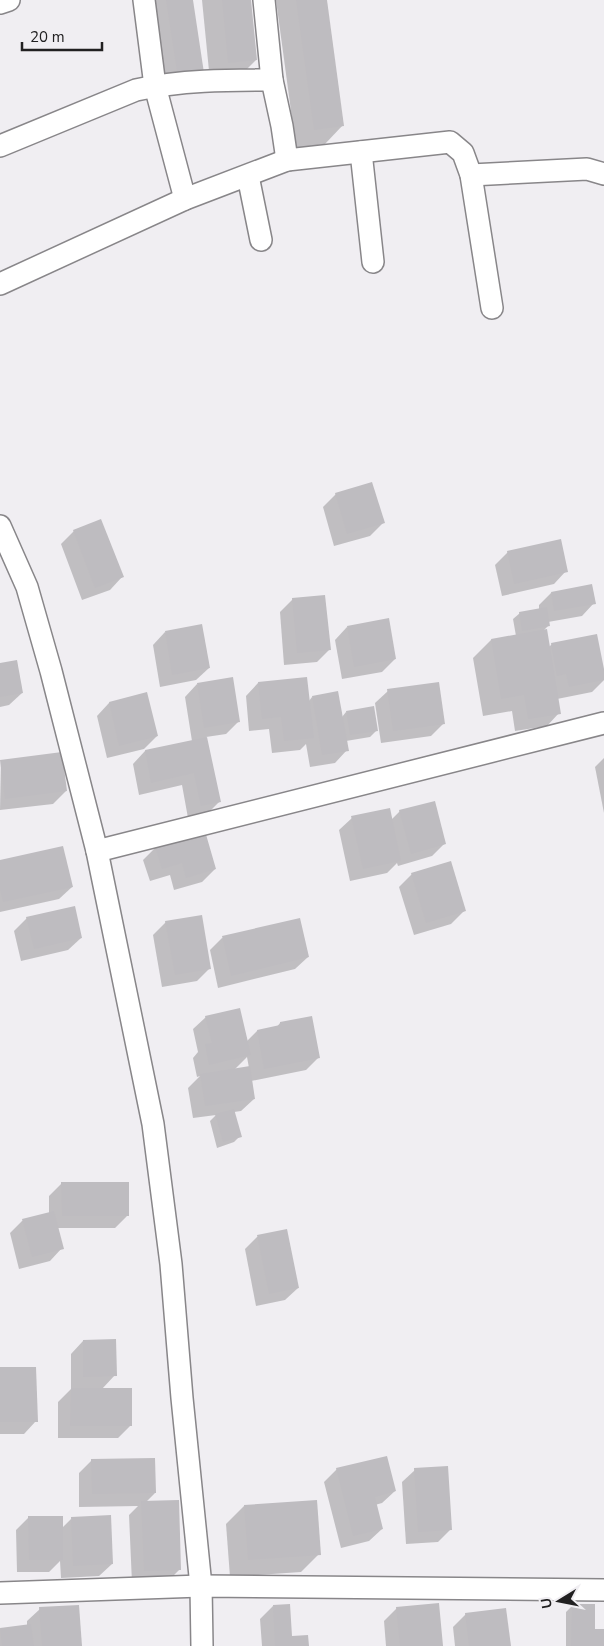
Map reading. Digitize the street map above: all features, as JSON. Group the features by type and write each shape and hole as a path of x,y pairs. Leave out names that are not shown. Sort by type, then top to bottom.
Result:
{"street":[{"path":"0,3 9,0"},
{"path":"144,0 155,86 185,199"},
{"path":"264,0 272,80 287,160"},
{"path":"0,146 136,90 155,86 226,80 272,80"},
{"path":"0,284 185,199 287,160 450,142 464,153 470,175 492,308"},
{"path":"361,152 373,262"},
{"path":"470,175 587,170 604,174"},
{"path":"248,176 261,240"},
{"path":"0,526 27,587 98,852 153,1124 171,1264 201,1586 202,1646"},
{"path":"98,852 604,723"},
{"path":"0,1593 201,1586 604,1590"}],"building":[{"path":"166,0 193,0 204,73 178,78"},
{"path":"222,0 251,0 257,60 228,63"},
{"path":"296,0 327,0 344,126 314,130"},
{"path":"372,482 385,523 347,534 335,493"},
{"path":"101,519 124,577 95,588 73,530"},
{"path":"561,539 568,572 514,584 507,551"},
{"path":"592,584 596,604 554,611 551,592"},
{"path":"325,595 331,650 297,653 292,598"},
{"path":"547,607 550,626 522,631 519,612"},
{"path":"389,618 396,659 354,667 347,626"},
{"path":"202,624 210,668 172,675 165,631"},
{"path":"547,629 561,714 528,719 524,695 501,699 491,639"},
{"path":"597,634 604,669 604,680 569,687 566,674 557,676 551,643"},
{"path":"17,660 23,693 0,697 0,663"},
{"path":"233,677 240,722 204,728 197,683"},
{"path":"307,677 314,738 284,741 281,717 262,719 258,682"},
{"path":"439,682 445,724 393,731 387,689"},
{"path":"338,691 349,751 322,755 312,696"},
{"path":"147,692 158,736 119,746 109,702"},
{"path":"374,706 378,731 350,735 346,711"},
{"path":"207,737 221,802 201,806 194,773 151,783 145,750"},
{"path":"62,752 67,791 5,799 0,760"},
{"path":"435,801 446,844 411,854 399,810"},
{"path":"390,808 401,861 363,869 351,816"},
{"path":"205,831 216,869 186,878 182,863 162,869 155,846"},
{"path":"63,846 73,887 3,902 0,890 0,860"},
{"path":"451,861 466,911 426,923 411,873"},
{"path":"75,906 82,938 34,949 26,917"},
{"path":"202,915 211,969 175,975 165,921"},
{"path":"300,918 309,957 231,976 222,936"},
{"path":"240,1008 251,1055 209,1065 205,1044 212,1043 205,1016"},
{"path":"312,1016 320,1058 264,1069 257,1030 280,1025 280,1022"},
{"path":"250,1066 255,1099 205,1106 200,1074"},
{"path":"234,1109 242,1137 223,1142 215,1114"},
{"path":"61,1182 129,1182 129,1216 62,1216"},
{"path":"54,1211 64,1249 32,1257 22,1219"},
{"path":"287,1229 299,1288 269,1294 257,1235"},
{"path":"116,1339 117,1376 83,1377 83,1340"},
{"path":"0,1367 36,1367 38,1422 0,1422"},
{"path":"71,1388 132,1388 132,1426 70,1426"},
{"path":"387,1456 396,1491 375,1497 383,1529 353,1536 336,1468"},
{"path":"155,1458 156,1493 92,1494 91,1459"},
{"path":"448,1466 452,1530 418,1532 414,1468"},
{"path":"179,1500 181,1570 144,1571 141,1501"},
{"path":"317,1500 321,1555 248,1560 244,1505"},
{"path":"111,1515 113,1564 73,1566 71,1517"},
{"path":"28,1516 63,1516 63,1560 29,1560"},
{"path":"439,1603 443,1646 400,1646 396,1607"},
{"path":"290,1604 292,1636 308,1635 309,1646 275,1646 273,1605"},
{"path":"572,1604 595,1604 595,1629 604,1629 604,1646 571,1646"},
{"path":"79,1605 82,1646 42,1646 39,1607"},
{"path":"506,1608 511,1646 469,1646 465,1613"},
{"path":"31,1624 34,1646 2,1646 0,1628"}]}
